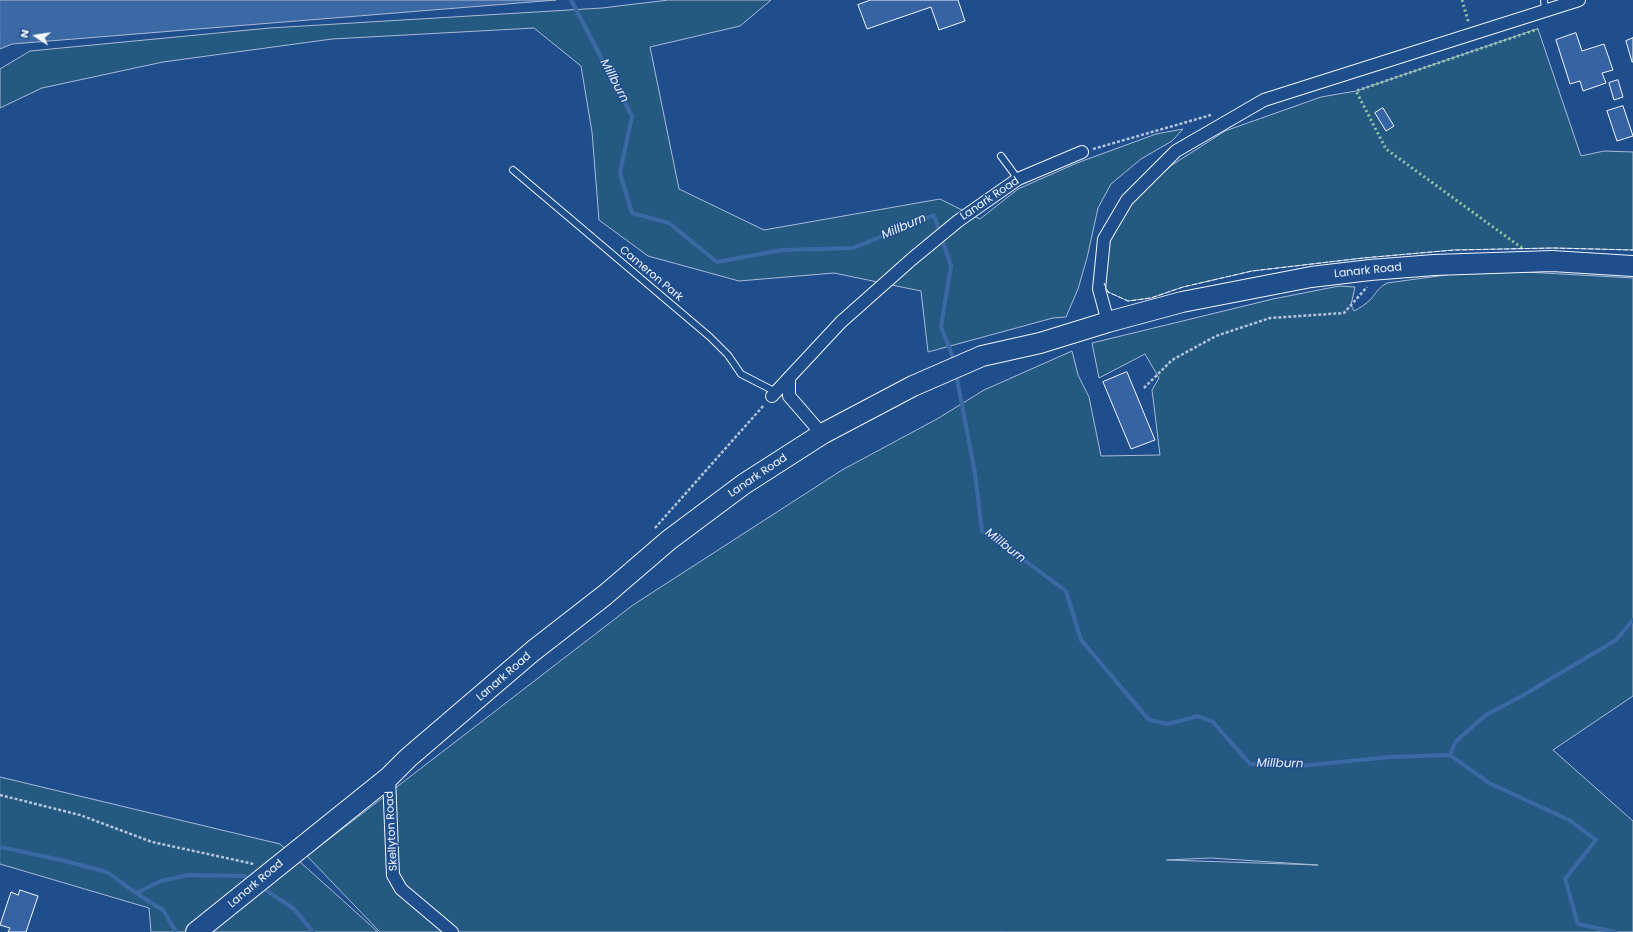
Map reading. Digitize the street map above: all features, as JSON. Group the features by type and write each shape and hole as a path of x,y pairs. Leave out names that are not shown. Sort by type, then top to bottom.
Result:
{"main road":[{"name":"Lanark Road","path":"196,932 389,777 408,758 533,651 604,595 669,540 744,484 822,434 913,386 982,356 1040,343 1108,322 1182,302 1311,277 1370,270 1434,265 1552,261 1633,266"}],"street":[{"path":"1108,322 1098,289 1104,239 1127,200 1176,151 1264,100 1545,5 1579,0"},
{"name":"Lanark Road","path":"774,394 841,322 912,259 958,221 1018,179 1082,152"},
{"path":"789,378 789,396 822,434"},
{"name":"Skellyton Road","path":"389,777 393,875 401,889 452,932"}],"lane":[{"path":"1001,156 1018,179"},
{"name":"Cameron Park","path":"513,170 710,337 728,355 741,374 774,394"}],"path":[{"path":"1082,152 1218,113"},
{"path":"1144,388 1172,360 1216,336 1270,318 1344,313 1370,284 1370,270"},
{"path":"654,529 774,394"},
{"path":"0,795 80,815 152,842 260,866 268,873"}],"shaded area":[{"path":"0,0 556,0 12,44 0,49"},
{"path":"669,0 771,0 740,26 650,47 679,189 764,230 940,199 980,219 1018,189 1077,163 1156,134 1183,129 1172,141 1141,159 1111,184 1098,208 1087,258 1078,289 1066,317 1053,318 928,352 921,291 834,273 739,281 648,256 599,220 592,132 581,66 534,28 332,39 163,62 42,88 0,108 0,69 30,51 270,28 602,8"},
{"path":"1538,29 1581,156 1604,151 1633,152 1633,250 1554,248 1454,250 1363,258 1252,271 1183,287 1151,298 1128,301 1108,292 1103,283 1108,244 1124,215 1138,195 1172,165 1225,131 1321,97 1356,91"},
{"path":"1526,272 1633,278 1633,696 1553,750 1633,821 1633,932 380,932 307,856 633,605 842,470 937,419 984,390 1072,351 1078,375 1089,397 1101,456 1160,455 1152,390 1159,378 1145,354 1099,378 1092,343 1273,299 1339,286 1355,287 1351,305 1354,311 1367,303 1380,288 1387,283 1453,274","holes":["1211,858 1316,865 1167,860"]},
{"path":"0,777 280,844 378,932 151,932 149,908 0,864"}],"building":[{"path":"871,0 958,0 965,21 939,30 931,7 867,29 858,5"},
{"path":"1576,33 1582,51 1604,44 1613,70 1602,73 1606,83 1583,91 1580,81 1570,84 1556,40"},
{"path":"1633,38 1633,62 1632,62 1626,41"},
{"path":"1618,80 1623,97 1614,100 1609,83"},
{"path":"1623,106 1633,136 1617,141 1607,111"},
{"path":"1383,108 1394,126 1386,131 1375,113"},
{"path":"1127,372 1155,440 1131,449 1103,382"},
{"path":"20,890 38,896 26,932 8,932 10,928 0,925 11,892 18,895"}],"waterway":[{"name":"Millburn","path":"571,0 632,116 620,173 632,213 669,223 717,262 782,250 853,248 934,215 951,266 941,327 954,363"},
{"name":"Millburn","path":"956,374 975,473 982,531 1066,591 1081,640 1149,720 1168,724 1198,716 1213,722 1250,764 1300,766 1390,757 1450,755 1489,783 1569,820 1596,840 1565,879 1578,924 1615,932"},
{"path":"1450,755 1456,741 1486,715 1520,697 1616,640 1633,620"},
{"path":"0,847 61,860 107,872 136,893 161,881 188,875 244,876 252,881"},
{"path":"261,887 294,909 313,932"},
{"path":"136,893 163,910 176,932"}],"hedge":[{"path":"1462,0 1469,24"},
{"path":"1522,248 1386,149 1356,91 1538,29"}],"fence":[{"path":"1104,283 1108,292 1128,301 1151,298 1183,287 1252,271 1363,258 1454,250 1554,248 1633,250"}]}
